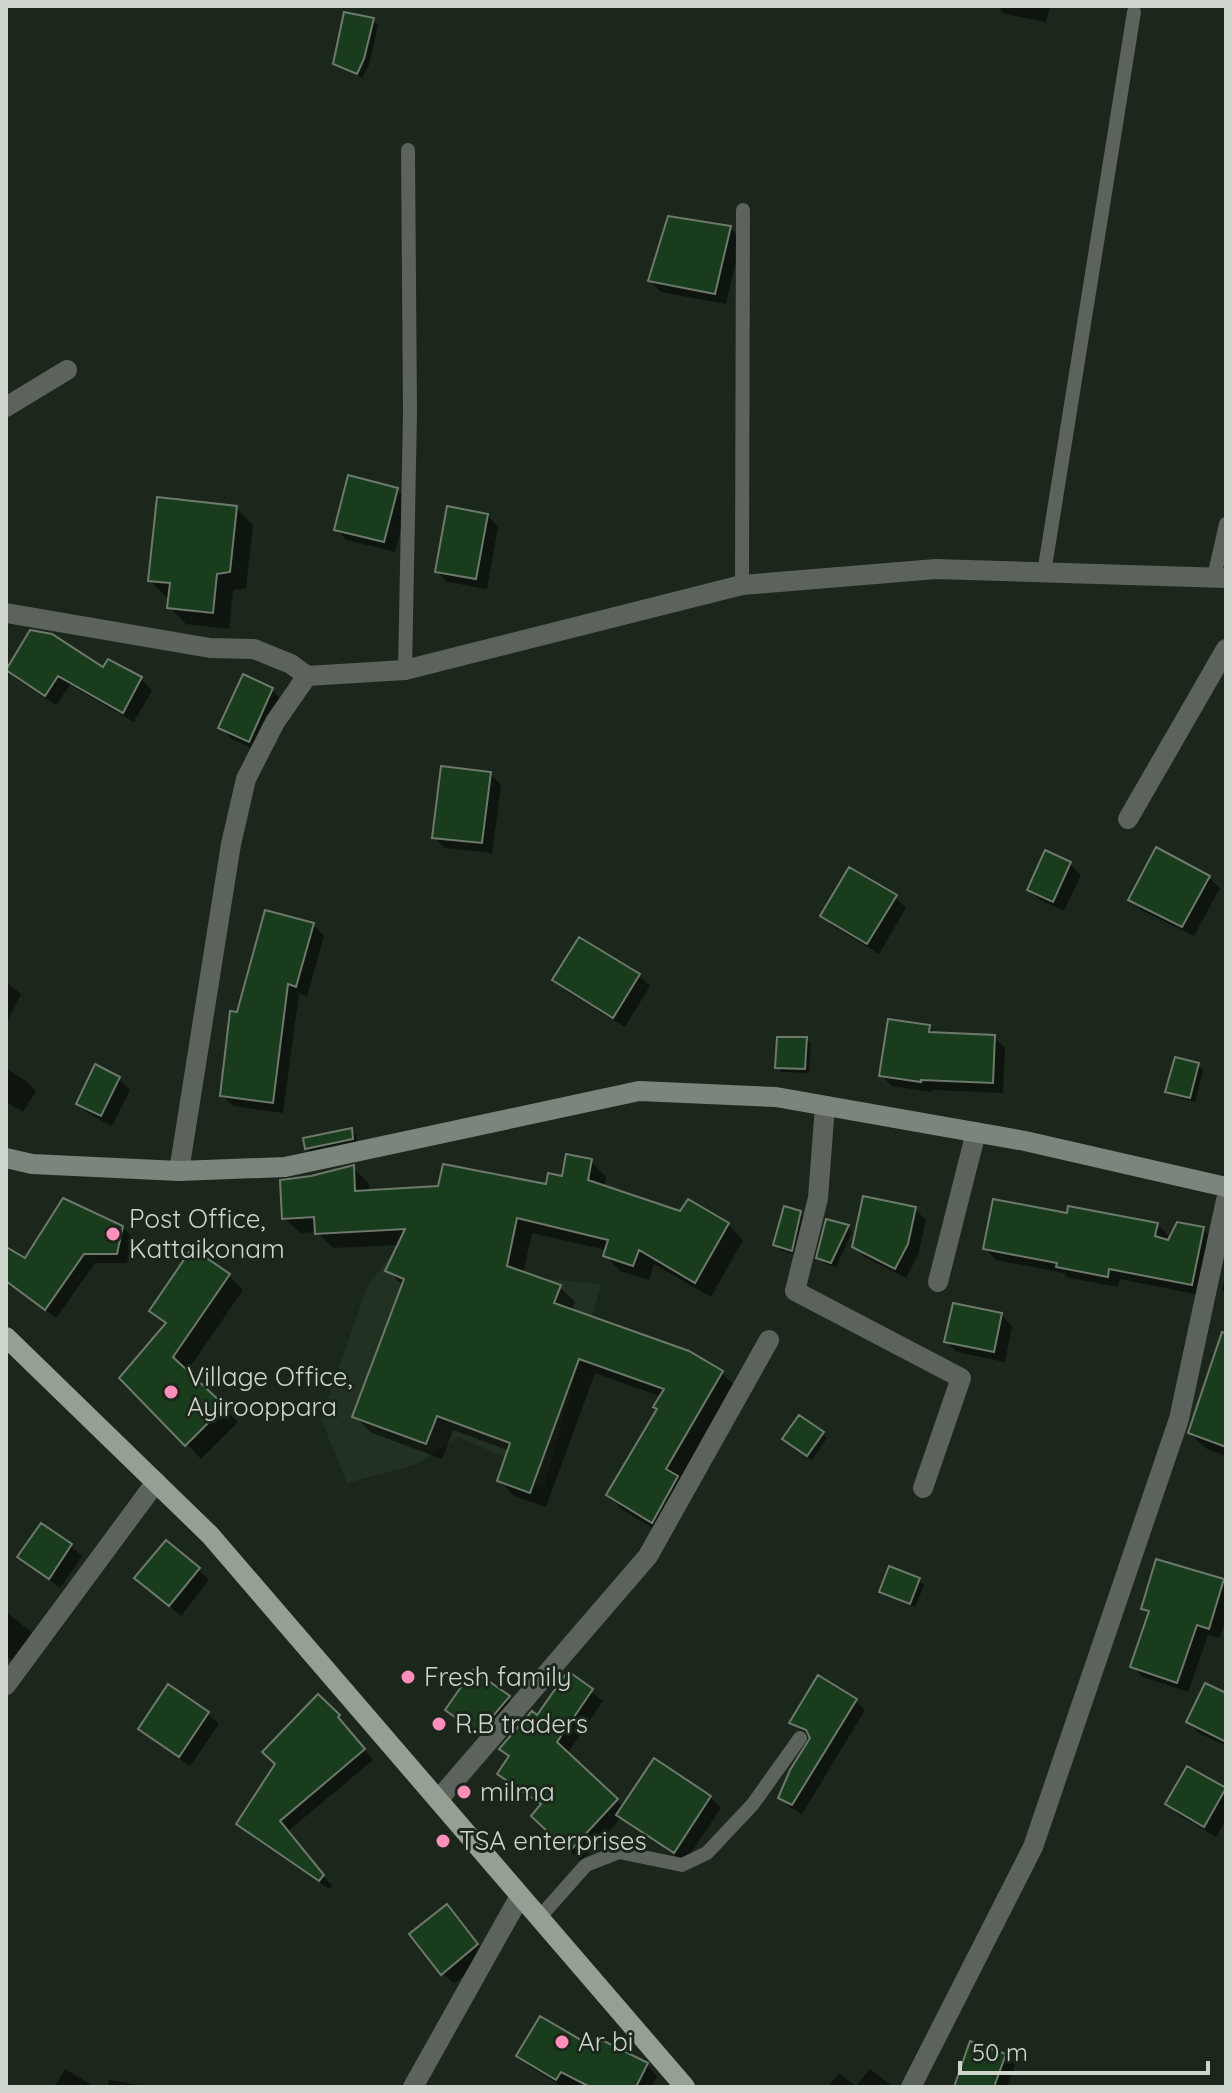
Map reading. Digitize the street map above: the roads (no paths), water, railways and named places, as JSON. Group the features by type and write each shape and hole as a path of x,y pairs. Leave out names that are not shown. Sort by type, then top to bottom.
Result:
{"main road":[{"path":"6,1158 32,1164 179,1171 285,1167 639,1091 776,1097 1025,1141 1226,1187"},
{"path":"6,1337 210,1535 685,2087"}],"street":[{"path":"6,407 67,370"},
{"path":"6,613 210,648 254,649 291,664 307,676 405,670 742,585 936,569 1220,578"},
{"path":"1128,819 1226,649"},
{"path":"179,1171 231,844 246,779 275,722 307,676"},
{"path":"825,1106 818,1198 795,1291 961,1378 923,1488"},
{"path":"938,1282 976,1132"},
{"path":"911,2087 1033,1847 1179,1419 1226,1200"},
{"path":"438,1800 648,1556 769,1340"},
{"path":"6,1685 156,1482"},
{"path":"413,2087 520,1896"}],"lane":[{"path":"1044,573 1134,12"},
{"path":"405,670 410,413 408,150"},
{"path":"742,585 743,210"},
{"path":"1220,578 1226,524"},
{"path":"539,1918 586,1865 619,1852 682,1865 707,1853 753,1804 800,1738"}],"place":[{"name":"Post Office, Kattaikonam","path":"113,1234"},
{"name":"Village Office, Ayirooppara","path":"171,1392"},
{"name":"Fresh family","path":"408,1677"},
{"name":"R.B traders","path":"439,1724"},
{"name":"milma","path":"464,1792"},
{"name":"TSA enterprises","path":"443,1841"},
{"name":"Ar bi","path":"562,2042"}]}
